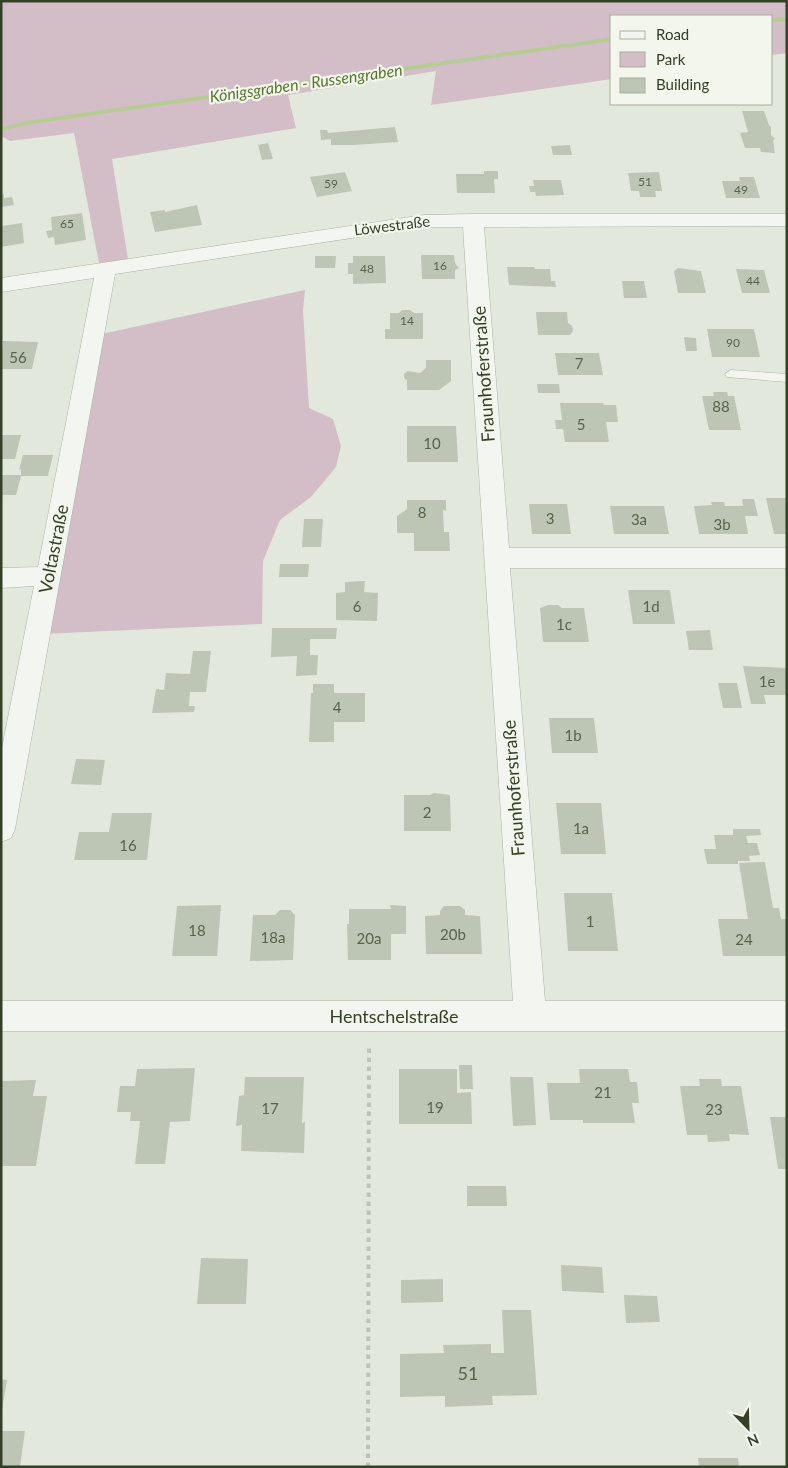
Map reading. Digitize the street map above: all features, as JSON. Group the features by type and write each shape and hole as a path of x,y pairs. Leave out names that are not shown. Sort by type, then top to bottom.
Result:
{"street":[{"name":"Fraunhoferstraße","path":"473,220 530,1017"},
{"name":"Löwestraße","path":"1,285 424,221 787,220"},
{"name":"Voltastraße","path":"1,829 106,268"},
{"path":"497,558 787,558"},
{"path":"1,578 49,576"},
{"name":"Hentschelstraße","path":"1,1016 787,1016"}],"lane":[{"path":"731,374 787,378"}],"path":[{"path":"368,1467 369,1017"}],"green space":[{"path":"1,1 787,1 787,53 773,55 773,15 610,15 610,79 431,105 436,71 288,95 296,128 112,159 128,259 99,263 74,133 10,141 1,136"},
{"path":"305,290 303,310 309,408 333,419 341,446 336,467 311,497 280,520 263,561 262,624 42,634 97,335"}],"building":[{"path":"742,111 764,111 771,127 771,135 775,139 773,140 775,153 761,152 760,148 745,148 740,133 748,132"},
{"path":"395,127 398,142 331,145 331,139 321,140 320,130 327,130 328,133"},
{"path":"268,143 273,159 262,160 258,145"},
{"path":"570,145 572,155 553,155 551,146"},
{"path":"484,171 498,171 498,179 494,179 495,193 457,193 456,174 484,174"},
{"path":"345,172 352,191 317,197 310,177"},
{"path":"659,172 662,191 655,191 656,197 640,197 639,191 631,191 628,173"},
{"path":"739,177 754,177 760,198 726,198 722,181 740,181"},
{"path":"533,180 561,180 564,195 536,196 535,192 530,192 529,186 534,186"},
{"path":"4,194 4,198 12,197 14,205 1,207 1,195"},
{"path":"197,205 202,225 155,232 150,212 165,210 165,212"},
{"path":"82,213 86,240 55,245 54,237 48,238 46,231 52,230 51,217"},
{"path":"22,223 24,243 1,247 1,226"},
{"path":"421,255 454,255 455,263 459,268 455,270 455,279 422,279"},
{"path":"315,256 336,256 335,268 315,268"},
{"path":"353,256 385,256 386,283 353,284 353,274 348,274 348,263 353,263"},
{"path":"507,267 550,269 551,281 555,281 556,287 509,285"},
{"path":"678,268 701,271 706,293 678,293 674,271"},
{"path":"736,269 764,270 770,293 742,293"},
{"path":"622,281 644,281 647,298 624,298"},
{"path":"402,310 423,313 423,339 385,339 385,329 390,329 390,313 399,313"},
{"path":"536,312 567,312 568,323 572,326 573,331 570,335 538,335"},
{"path":"707,329 754,329 760,357 712,357"},
{"path":"684,337 696,338 697,351 686,351"},
{"path":"3,341 38,342 32,369 1,369"},
{"path":"555,353 599,353 603,375 558,375"},
{"path":"426,360 451,360 451,381 439,390 407,390 407,380 404,378 404,374 408,371 420,373 426,368"},
{"path":"537,384 559,384 560,393 538,393"},
{"path":"713,392 727,392 728,396 734,396 741,430 709,430 702,396 714,396"},
{"path":"560,403 603,403 604,405 616,405 618,422 606,422 609,442 565,442 563,429 556,429 555,420 562,420"},
{"path":"407,426 456,426 458,462 407,462"},
{"path":"1,435 21,435 15,459 1,459"},
{"path":"23,455 53,455 48,476 21,476 16,495 3,495 1,501 1,475 21,475 21,469 19,470"},
{"path":"766,498 787,498 787,534 774,534"},
{"path":"742,499 754,499 758,516 745,516 748,534 699,534 694,506 712,505 711,502 724,502 725,506 743,506"},
{"path":"407,500 446,500 446,511 443,510 444,532 449,532 450,551 414,551 414,533 397,533 397,516 407,509"},
{"path":"529,504 567,504 571,534 532,534"},
{"path":"610,506 664,506 669,534 614,534"},
{"path":"304,519 323,519 321,547 302,547"},
{"path":"280,564 309,564 308,577 279,577"},
{"path":"365,581 364,592 378,593 377,621 336,620 336,593 345,592 345,582"},
{"path":"628,590 670,590 675,624 633,624"},
{"path":"548,605 558,605 562,608 584,608 589,642 543,642 540,608"},
{"path":"272,628 337,628 336,639 310,639 310,655 318,655 317,675 296,676 297,656 271,657"},
{"path":"710,630 713,650 689,650 686,631"},
{"path":"193,651 211,651 206,692 190,692 189,706 195,706 194,712 152,713 156,689 164,690 166,673 190,674"},
{"path":"743,666 787,668 787,695 764,695 766,704 751,704"},
{"path":"718,683 737,683 742,708 723,708"},
{"path":"313,684 334,684 334,693 365,693 365,722 334,722 334,742 309,742"},
{"path":"549,718 594,718 598,753 552,753"},
{"path":"76,759 105,760 101,785 71,784"},
{"path":"434,793 450,795 451,831 404,831 404,795 430,795"},
{"path":"556,803 601,803 606,854 561,854"},
{"path":"112,813 152,813 147,860 74,860 79,832 109,832"},
{"path":"733,829 760,829 761,835 746,836 748,843 757,843 760,855 749,856 750,861 738,861 738,864 707,864 704,849 716,849 714,835 733,835"},
{"path":"765,862 773,908 779,908 781,919 787,919 787,956 723,956 718,919 748,919 739,863"},
{"path":"564,893 612,893 618,951 568,951"},
{"path":"221,905 217,956 172,956 177,906"},
{"path":"390,905 406,906 406,934 391,934 391,960 348,960 347,924 349,924 349,909 391,909"},
{"path":"444,906 460,906 465,910 465,915 480,916 482,954 426,954 425,916 440,915 440,911"},
{"path":"280,910 290,910 295,915 293,960 250,961 253,915 275,915"},
{"path":"459,1065 472,1065 473,1089 460,1089"},
{"path":"195,1068 190,1121 170,1122 165,1164 135,1164 140,1121 130,1121 131,1112 117,1112 120,1086 135,1086 137,1069"},
{"path":"399,1069 457,1069 457,1093 471,1092 472,1124 399,1124"},
{"path":"579,1069 628,1069 630,1082 637,1082 639,1103 632,1103 635,1123 583,1123 583,1120 550,1120 547,1083 580,1083"},
{"path":"245,1077 304,1077 302,1123 305,1122 304,1153 241,1151 242,1125 236,1126 239,1096 244,1095"},
{"path":"510,1077 533,1077 536,1125 513,1126"},
{"path":"699,1079 721,1079 722,1086 741,1086 749,1135 729,1134 730,1141 708,1142 707,1135 687,1135 680,1086 700,1086"},
{"path":"36,1080 33,1096 47,1096 36,1166 1,1166 1,1081"},
{"path":"770,1117 787,1117 787,1169 778,1169"},
{"path":"467,1186 506,1186 507,1206 467,1206"},
{"path":"201,1258 248,1259 246,1304 197,1304"},
{"path":"561,1265 602,1267 604,1293 562,1291"},
{"path":"443,1279 443,1302 401,1303 401,1280"},
{"path":"624,1295 657,1296 660,1322 626,1323"},
{"path":"502,1310 531,1310 537,1395 492,1396 493,1405 445,1407 445,1396 400,1397 400,1354 444,1353 443,1345 491,1344 491,1353 504,1353"},
{"path":"1,1379 7,1380 2,1410 1,1410"},
{"path":"1,1431 25,1431 20,1467 1,1467"},
{"path":"698,1458 738,1458 739,1467 699,1467"}],"waterway":[{"name":"Königsgraben - Russengraben","path":"773,20 787,19"},
{"name":"Königsgraben - Russengraben","path":"1,129 32,122 610,39"}]}
